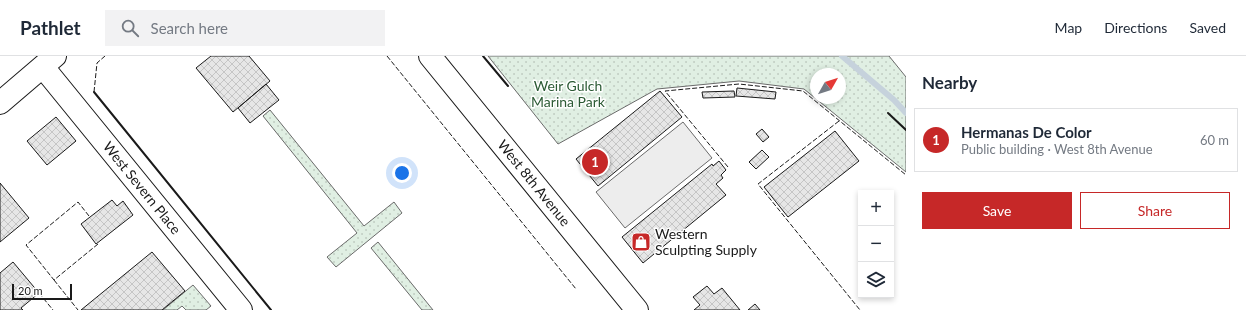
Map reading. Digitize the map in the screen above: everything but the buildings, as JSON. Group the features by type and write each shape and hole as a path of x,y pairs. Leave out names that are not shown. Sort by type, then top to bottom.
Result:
{"main road":[{"name":"West 8th Avenue","path":"430,56 637,310"},
{"path":"0,103 49,61"},
{"name":"West Severn Place","path":"49,61 241,310"}],"green space":[{"name":"Weir Gulch Marina Park","path":"488,56 889,56 906,77 906,172 822,104 846,104 846,68 810,68 810,94 804,89 739,81 657,89 558,144"},
{"path":"270,110 364,226 394,202 402,213 336,267 327,257 357,233 263,116"},
{"path":"378,242 433,310 422,310 371,248"},
{"path":"193,285 211,306 206,310 186,310 182,306 177,310 163,310"}],"shaded area":[{"path":"683,122 712,158 625,228 596,192"}],"waterway":[{"path":"842,56 894,100 906,113"}],"fence":[{"path":"94,92 97,63 105,56"},
{"path":"387,56 576,289"},
{"path":"728,167 665,91 739,84 803,91 906,175"},
{"path":"839,121 758,184 860,310"},
{"path":"89,216 78,202 26,245 54,280 98,244"},
{"path":"54,280 78,310"},
{"path":"39,293 53,310"}],"wall":[{"path":"483,56 508,86"},
{"path":"94,92 271,310"},
{"path":"888,113 906,130"}],"place":[{"name":"Hermanas De Color","path":"595,162"},
{"name":"Western Sculpting Supply","path":"641,242"}]}
